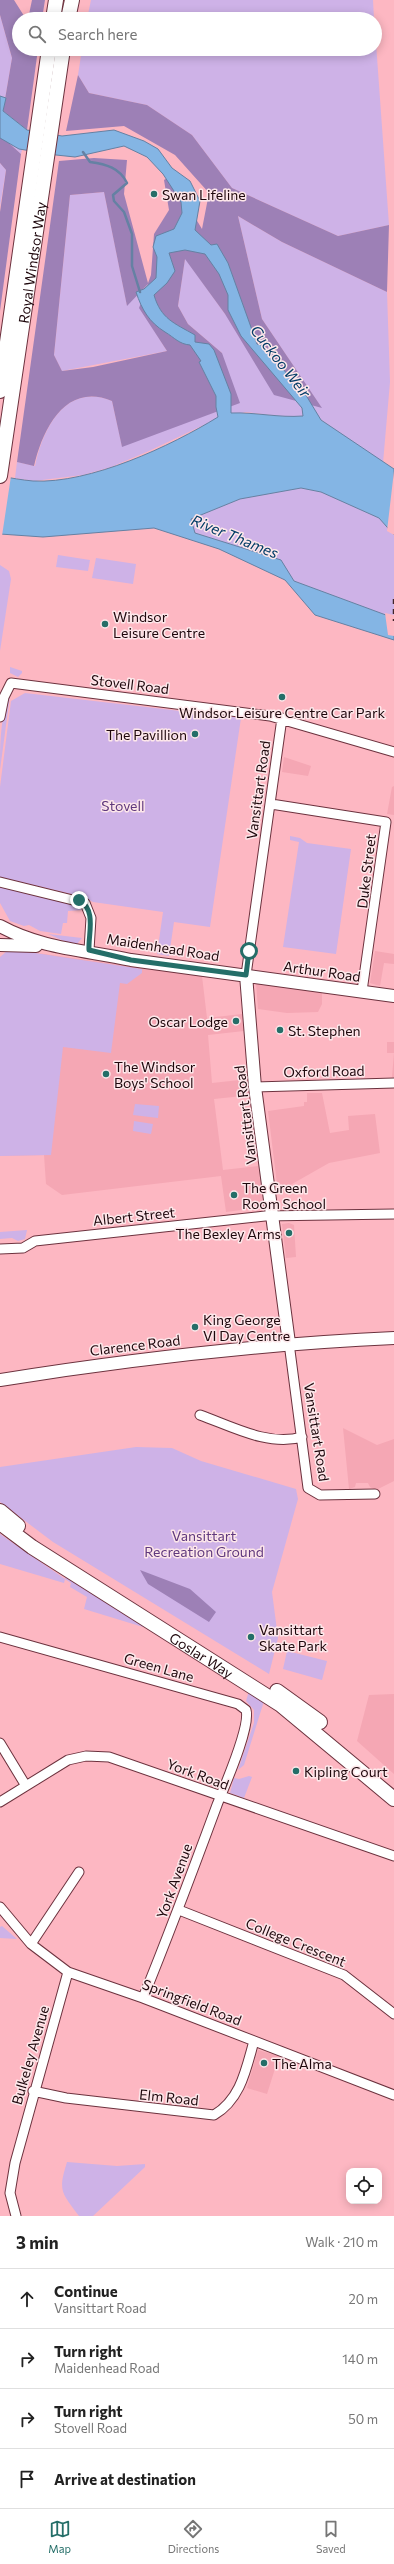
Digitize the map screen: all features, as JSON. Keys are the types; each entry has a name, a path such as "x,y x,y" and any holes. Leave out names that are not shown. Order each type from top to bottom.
{"main road":[{"path":"54,12 56,0"},
{"path":"69,12 72,0"},
{"name":"Royal Windsor Way","path":"0,476 50,90 49,56"},
{"name":"Royal Windsor Way","path":"50,90 61,56"},
{"name":"Royal Windsor Way","path":"0,391 39,169"},
{"name":"Goslar Way","path":"0,1511 69,1562 297,1703 394,1787"},
{"name":"Goslar Way","path":"0,1523 32,1548 282,1705 394,1799"}],"street":[{"name":"Stovell Road","path":"0,717 4,698 11,683 282,718"},
{"path":"282,718 394,752"},
{"name":"Vansittart Road","path":"282,718 246,975 255,1087 308,1488 320,1495 375,1494"},
{"name":"Duke Street","path":"271,804 386,822 362,991"},
{"path":"0,882 84,903 91,918 89,950"},
{"name":"Maidenhead Road","path":"0,926 51,946"},
{"name":"Maidenhead Road","path":"0,945 51,946 89,950 131,960 246,975"},
{"name":"Arthur Road","path":"246,975 394,996"},
{"name":"Oxford Road","path":"255,1087 394,1083"},
{"name":"Albert Street","path":"0,1249 23,1248 35,1241 273,1216 394,1214"},
{"name":"Clarence Road","path":"0,1380 101,1365 289,1343 394,1338"},
{"path":"200,1415 261,1436 285,1441 302,1437"},
{"name":"Green Lane","path":"0,1637 243,1707 246,1710 247,1721 229,1773"},
{"path":"0,1743 26,1786"},
{"name":"York Road","path":"0,1802 68,1760 93,1756 109,1757 220,1797 394,1856"},
{"name":"York Avenue","path":"143,1998 179,1910 229,1773"},
{"path":"31,1944 79,1872"},
{"name":"Springfield Road","path":"0,1907 3,1919 31,1944 68,1972 143,1998 394,2095"},
{"name":"College Crescent","path":"179,1910 344,1975 394,2014"},
{"name":"Bulkeley Avenue","path":"16,2216 11,2184 33,2091 68,1972"},
{"name":"Elm Road","path":"33,2091 66,2098 214,2115 224,2109 241,2085 254,2041"}],"shaded area":[{"path":"0,0 14,0 22,12 12,12 12,56 37,56 27,130 3,111 12,58 0,15"},
{"path":"32,0 45,0 43,12 29,12"},
{"path":"78,75 89,93 147,105 192,135 232,188 338,236 389,225 387,292 282,242 238,216 262,319 322,408 274,395 225,314 185,259 178,306 188,324 222,353 240,403 122,447 112,401 96,397 82,398 69,403 59,412 44,437 34,466 17,462 59,161 94,158 127,160 124,194 148,283 151,275 154,234 169,210 164,180 170,176 202,229 209,193 175,155 124,126 66,131","holes":["104,192 127,306 148,284 139,308 167,351 93,367 62,371 54,355 70,195"]},
{"path":"0,135 21,154 0,311 0,212 6,170 0,163"},
{"path":"284,757 311,766 308,776 282,772"},
{"path":"394,786 394,815 387,814 392,787"},
{"name":"The Windsor Boys' School","path":"15,950 202,976 207,1018 242,1014 244,1031 208,1035 212,1083 249,1079 252,1095 214,1099 223,1170 258,1166 264,1207 226,1212 221,1176 62,1195 46,1184 44,1155 0,1156 0,957"},
{"path":"375,951 394,954 394,964 384,963 380,986 370,983"},
{"path":"256,983 322,993 322,1004 318,1012 287,1013 258,1009"},
{"path":"387,1042 394,1042 394,1053 387,1053"},
{"path":"394,1053 394,1077 392,1077"},
{"path":"307,1093 322,1093 330,1133 349,1130 348,1116 375,1114 380,1153 329,1163 278,1192 268,1111 304,1106 304,1102 307,1102"},
{"path":"289,1223 294,1225 296,1257 286,1258 282,1224"},
{"path":"343,1428 377,1445 394,1439 394,1481 376,1490 370,1487 368,1483 356,1483 355,1487 349,1489"},
{"path":"140,1570 190,1589 216,1612 209,1622 148,1584"},
{"path":"394,1694 394,1774 357,1741 369,1695"},
{"path":"258,2050 279,2056 267,2094 247,2088"}],"green space":[{"path":"91,0 373,0 374,12 88,12"},
{"path":"0,15 12,58 3,111 27,130 21,154 0,135"},
{"path":"81,56 377,56 389,225 338,236 232,188 192,135 147,105 89,93 78,75"},
{"path":"0,163 6,170 0,207"},
{"path":"104,192 127,305 148,284 140,308 167,351 62,371 54,355 70,195"},
{"path":"238,216 282,242 387,292 390,382 383,463 317,417 287,417 246,412 210,422 111,467 83,475 34,481 15,478 17,462 35,466 44,437 51,424 59,412 70,403 82,398 96,397 112,401 122,446 222,353 188,324 178,306 185,258 225,314 321,407 262,319"},
{"path":"301,488 321,492 379,518 394,535 394,618 294,581 280,560 195,533 191,519 240,499"},
{"path":"58,555 90,560 88,571 56,567"},
{"path":"96,558 136,564 133,584 92,578"},
{"path":"0,565 9,571 11,579 0,651"},
{"path":"10,667 22,671 22,673 18,677 10,673"},
{"name":"Stovell","path":"25,693 241,718 210,927 174,922 169,956 157,954 163,912 93,902 84,897 0,877 0,787 11,701"},
{"path":"10,696 0,770 2,722"},
{"path":"290,836 300,838 307,843 351,849 336,954 283,947 299,842 290,840"},
{"path":"0,887 71,904 82,910 68,911 67,923 63,923 61,934 40,931 29,925 24,926 10,921 0,903"},
{"path":"48,934 82,938 77,944 66,942"},
{"path":"15,950 142,969 142,973 127,984 120,983 111,1053 63,1047 51,1155 0,1156 0,957 7,951"},
{"path":"135,1104 159,1106 158,1118 133,1115"},
{"path":"134,1121 153,1124 151,1134 133,1131"},
{"path":"27,1230 25,1239 18,1241 12,1238 0,1239 0,1232"},
{"name":"Vansittart Recreation Ground","path":"136,1447 172,1448 201,1461 296,1489 298,1499 272,1592 278,1638 269,1674 53,1542 0,1502 0,1467"},
{"path":"0,1534 65,1579 64,1583 0,1564"},
{"path":"66,1576 145,1624 143,1627 84,1609 87,1597 70,1587 71,1583 65,1579"},
{"path":"287,1651 327,1661 322,1680 283,1669"},
{"path":"249,1691 264,1701 244,1765 238,1770 254,1723 254,1710 246,1701"},
{"path":"249,1776 252,1777 244,1798 230,1793 234,1778 239,1779"},
{"path":"2,1926 17,1939 0,1938 0,1927"},
{"path":"67,2162 117,2166 145,2164 145,2167 93,2216 79,2216 68,2202 63,2191 62,2186"}],"water":[{"path":"0,96 6,98 3,111 27,130 62,136 114,130 144,141 158,149 172,168 190,181 200,201 195,230 211,245 217,244 228,263 257,344 264,346 297,386 301,387 321,420 394,469 394,535 379,518 321,492 301,488 240,499 191,519 195,533 281,560 294,581 394,618 394,640 315,615 285,580 219,549 154,528 43,537 0,534 0,476 33,481 55,480 104,470 154,451 218,417 216,396 199,362 201,361 190,345 177,340 150,320 136,292 144,289 156,278 157,257 153,247 156,236 174,229 182,213 181,202 163,174 147,157 124,146 75,157 19,149 0,138","holes":["185,250 205,254 219,274 228,295 228,310 241,336 302,408 303,416 231,413 231,394 214,350 209,344 195,342 195,335 169,320 160,310 154,295 167,283 175,271 169,253"]}],"pier":[{"path":"394,471 394,535 387,531"},
{"path":"0,474 11,476 2,536 0,536"},
{"path":"385,613 394,615 394,636 388,635"}],"waterway":[{"path":"83,152 90,162 102,164 116,170 121,174 127,183 113,195 114,201 124,212 132,234 132,266 140,292"}],"railway":[{"path":"394,599 394,621"}],"place":[{"name":"Swan Lifeline","path":"154,194"},
{"name":"Windsor Leisure Centre","path":"105,624"},
{"name":"Windsor Leisure Centre Car Park","path":"282,697"},
{"name":"The Pavillion","path":"195,734"},
{"name":"Oscar Lodge","path":"236,1021"},
{"name":"St. Stephen","path":"280,1030"},
{"name":"The Windsor Boys' School","path":"106,1074"},
{"name":"The Green Room School","path":"234,1195"},
{"name":"The Bexley Arms","path":"289,1233"},
{"name":"King George VI Day Centre","path":"195,1327"},
{"name":"Vansittart Skate Park","path":"251,1637"},
{"name":"Kipling Court","path":"296,1771"},
{"name":"The Alma","path":"264,2063"}],"route":[{"path":"79,900 84,903 90,912 91,918 88,941 89,950 131,960 246,975 249,951"}],"water label":[{"name":"Cuckoo Weir","path":"281,361"},
{"name":"River Thames","path":"235,536"}]}
